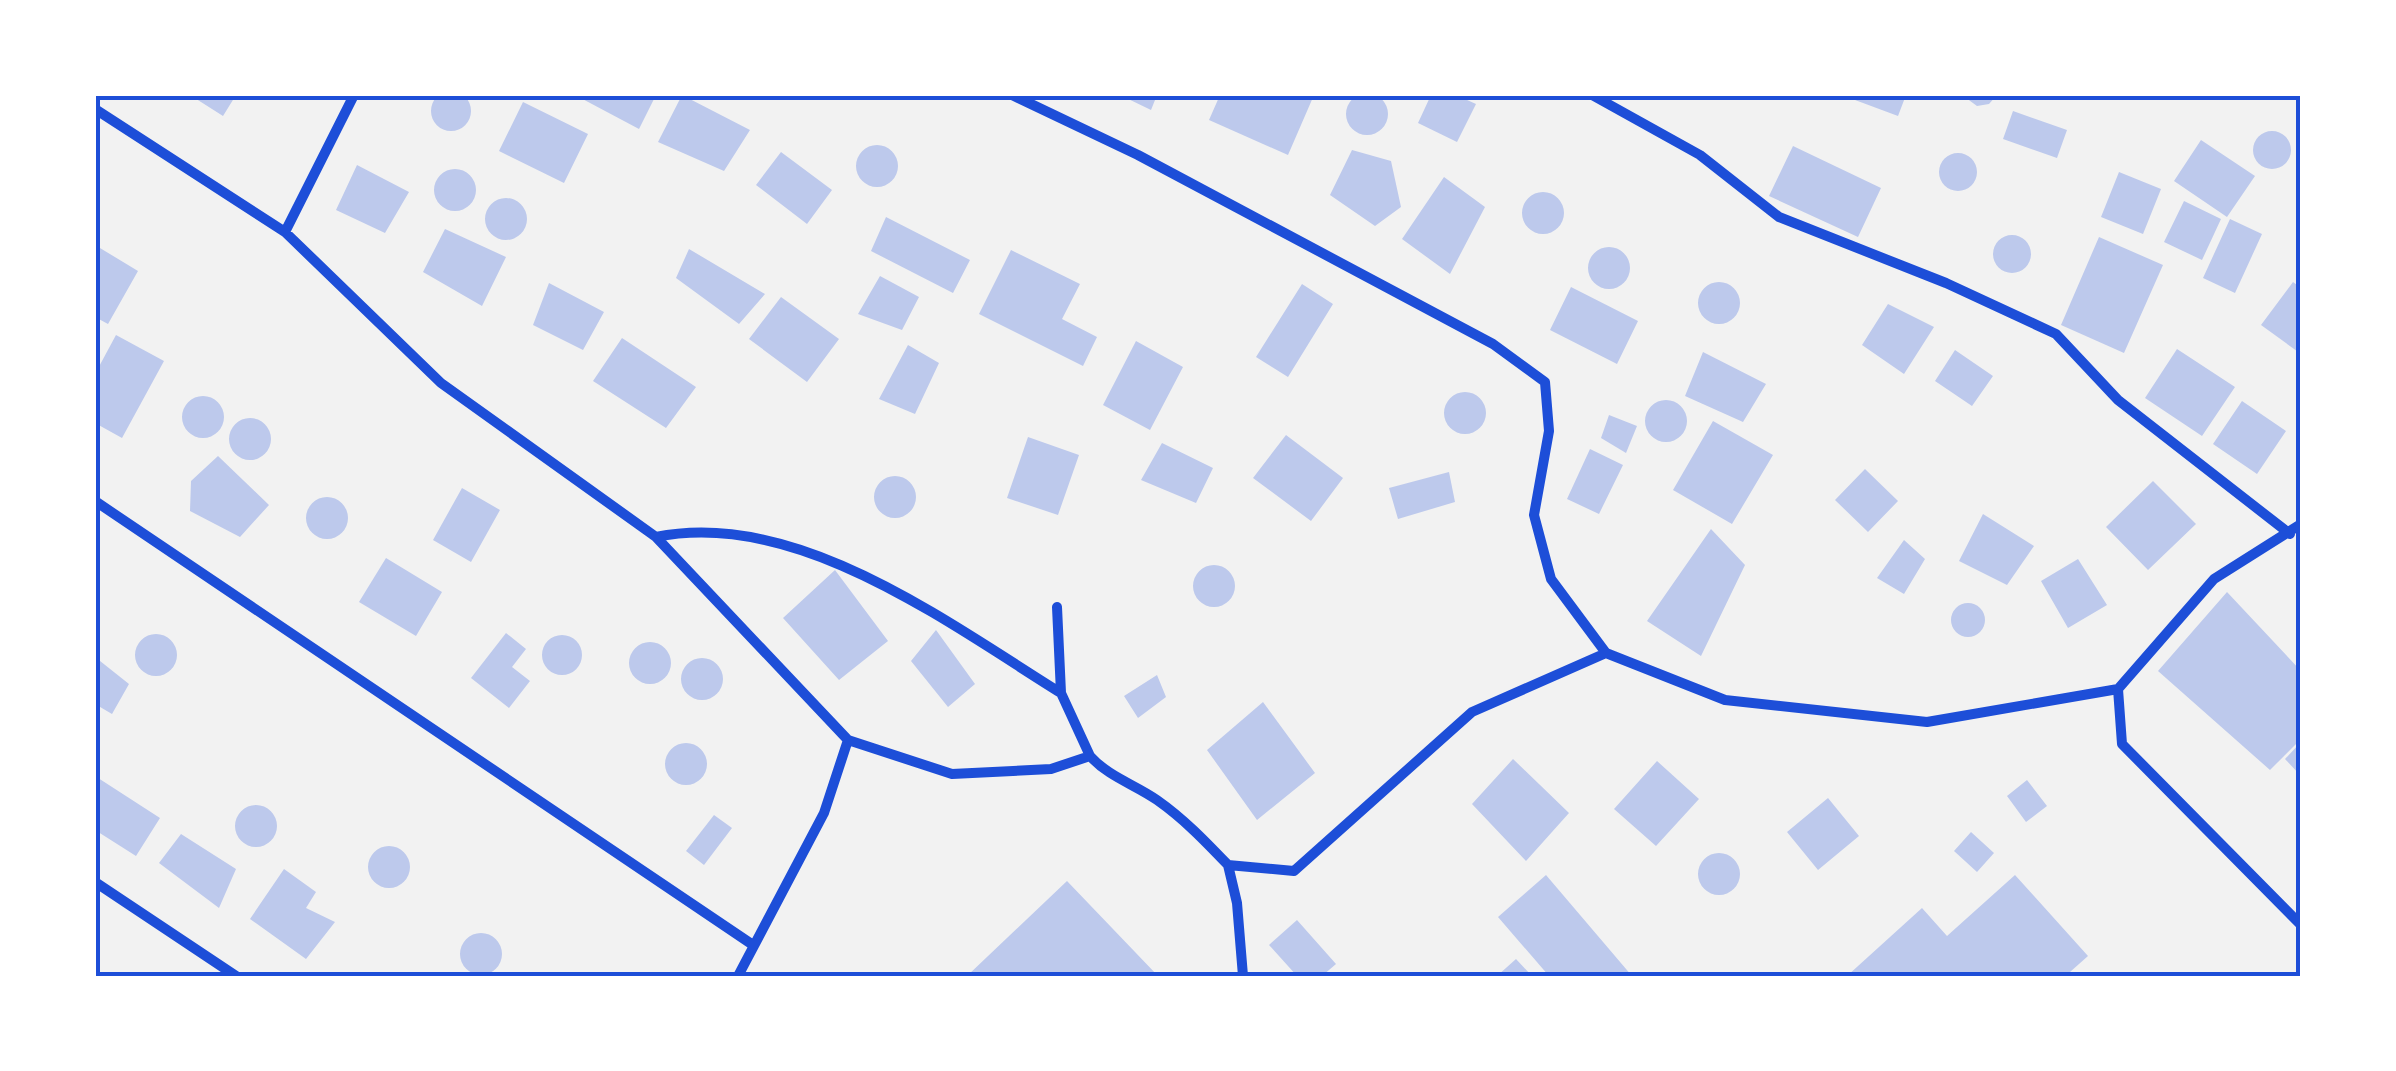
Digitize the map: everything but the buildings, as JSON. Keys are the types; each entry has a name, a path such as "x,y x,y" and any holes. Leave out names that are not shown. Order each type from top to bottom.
{"street":[{"path":"286,232 354,95"},
{"path":"1012,95 1138,155 1493,344 1544,382 1549,430 1534,514 1551,579 1606,653 1725,700 1927,722 2118,689 2214,579 2301,524"},
{"path":"1592,95 1700,155 1778,216 1946,283 2056,334 2118,400 2290,534"},
{"path":"95,109 286,232 442,383 656,536 848,740 952,774 1050,769 1090,756"},
{"path":"95,502 753,945"},
{"path":"656,536 698,528 833,557 1062,694"},
{"path":"1057,607 1062,694 1090,756 1105,772 1152,796 1188,822 1228,865 1238,903 1242,976"},
{"path":"1228,865 1294,871 1472,712 1606,653"},
{"path":"2118,689 2122,744 2301,925"},
{"path":"738,976 824,813 848,740"},
{"path":"95,882 236,976"}]}
